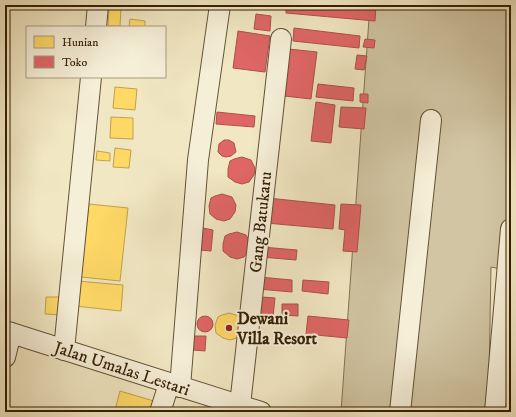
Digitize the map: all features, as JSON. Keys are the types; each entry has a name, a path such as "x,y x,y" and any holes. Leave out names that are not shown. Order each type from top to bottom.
{"street":[{"path":"96,26 98,5"},
{"path":"160,412 175,385 198,160 220,5"},
{"name":"Gang Batukaru","path":"240,404 281,39"},
{"path":"64,350 91,78"},
{"path":"400,412 431,120"},
{"path":"495,412 511,229"},
{"path":"5,357 8,332"},
{"name":"Jalan Umalas Lestari","path":"8,332 240,404 261,412"}],"shaded area":[{"path":"370,5 511,5 511,271 491,267 489,377 511,377 511,412 341,412"}],"building: Hunian":[{"path":"109,8 121,8 120,26 108,26"},
{"path":"130,19 145,21 145,26 129,26"},
{"path":"115,87 137,89 135,110 113,108"},
{"path":"111,117 133,118 133,139 110,138"},
{"path":"115,148 131,150 129,168 113,167"},
{"path":"97,151 110,153 110,161 96,160"},
{"path":"89,204 128,208 120,281 81,277"},
{"path":"77,281 123,285 121,311 75,306"},
{"path":"46,297 63,297 62,315 45,314"},
{"name":"Dewani Villa Resort","path":"229,313 239,316 242,324 242,331 237,338 230,340 223,338 216,333 215,325 218,317"},
{"path":"120,391 157,402 154,412 120,412 115,410"}],"building: Toko":[{"path":"286,5 376,5 375,21 286,13"},
{"path":"256,14 271,16 270,31 254,29"},
{"path":"294,28 360,36 359,48 293,41"},
{"path":"238,31 270,36 265,72 233,68"},
{"path":"365,39 375,40 374,48 363,47"},
{"path":"289,49 317,52 311,99 284,96"},
{"path":"357,55 367,56 364,70 355,69"},
{"path":"318,84 354,88 353,101 316,97"},
{"path":"360,94 368,94 368,103 360,102"},
{"path":"316,102 335,105 331,143 311,141"},
{"path":"341,107 366,108 364,129 339,127"},
{"path":"217,112 255,116 254,127 216,124"},
{"path":"224,140 229,140 234,143 236,152 231,156 222,156 218,152 219,144"},
{"path":"242,157 251,160 255,168 254,175 249,182 242,184 235,182 228,177 228,169 230,161"},
{"path":"222,194 232,197 236,205 235,212 230,219 224,221 216,219 210,214 209,206 211,198"},
{"path":"268,198 335,205 333,229 266,223"},
{"path":"341,204 361,205 357,252 343,251 345,230 339,229"},
{"path":"203,228 213,230 211,251 200,250"},
{"path":"237,232 246,235 250,242 249,250 244,257 237,259 230,257 223,251 223,244 225,236"},
{"path":"262,247 297,250 296,260 261,257"},
{"path":"259,277 292,280 292,292 258,289"},
{"path":"303,280 329,282 328,294 302,291"},
{"path":"262,297 275,298 273,317 261,315"},
{"path":"282,304 298,304 298,316 282,315"},
{"path":"205,316 211,318 213,324 211,330 205,332 199,330 197,324 199,318"},
{"path":"308,316 349,320 347,338 306,334"},
{"path":"194,336 206,336 205,351 193,350"}],"place":[{"name":"Dewani Villa Resort","path":"229,328"}]}
